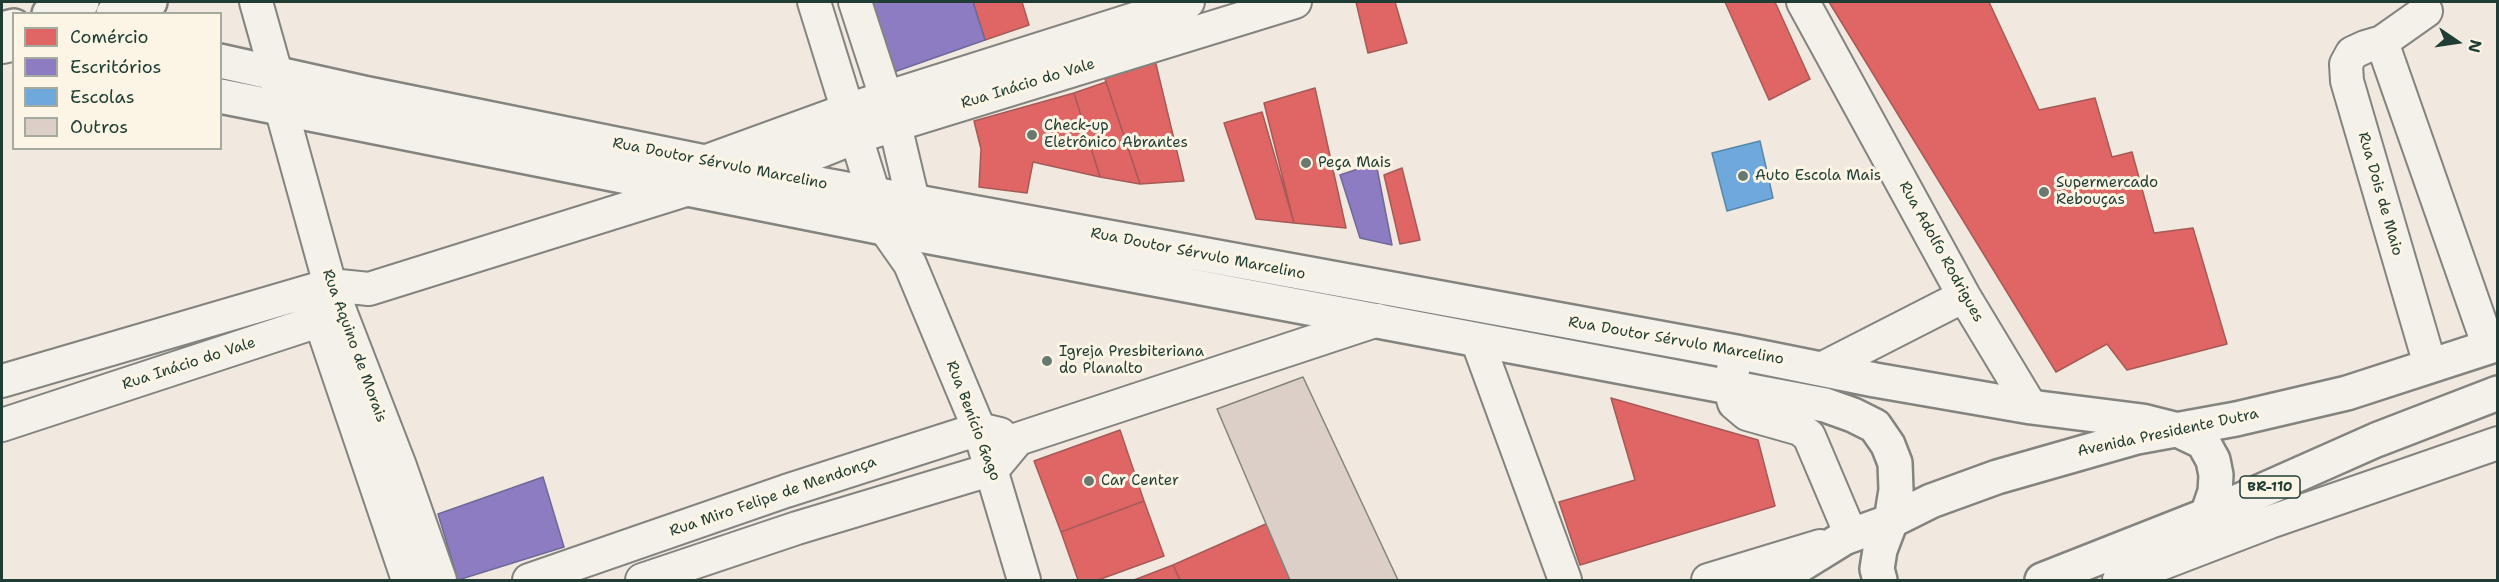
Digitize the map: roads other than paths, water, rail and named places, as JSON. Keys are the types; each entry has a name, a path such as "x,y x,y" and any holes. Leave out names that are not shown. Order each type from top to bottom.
{"main road":[{"path":"54,12 82,2"},
{"path":"119,12 150,2"},
{"name":"Rua Doutor Sérvulo Marcelino","path":"222,61 364,93 698,175 884,227 916,249 1378,320 1825,405 1875,426 1888,445 1895,463 1896,490 1891,521 1880,550 1877,569 1880,580"},
{"name":"Rua Doutor Sérvulo Marcelino","path":"222,96 698,175 764,174 1823,368 1875,380 2031,407 2142,421 2178,430"},
{"name":"Avenida Presidente Dutra","path":"1776,580 1847,537 1891,521 1931,501 1998,477 2137,437 2347,393 2493,346"},
{"name":"BR-110","path":"2042,580 2113,572 2206,515 2376,440 2498,393"},
{"path":"2178,430 2203,442 2213,460 2215,492 2206,515"}],"street":[{"path":"256,2 276,73 270,106"},
{"path":"814,2 884,227"},
{"name":"Rua Benício Gago","path":"855,2 891,111 912,200 916,249 993,469 1024,580"},
{"name":"Rua Inácio do Vale","path":"2,381 325,302 369,289 891,111 1188,2"},
{"name":"Rua Inácio do Vale","path":"891,111 1295,2"},
{"name":"Rua Adolfo Rodrigues","path":"1803,2 1964,296 2031,407"},
{"name":"Rua Dois de Maio","path":"2429,4 2382,42 2352,53 2346,64 2347,81 2430,366"},
{"path":"2382,42 2493,346"},
{"name":"Rua Aquino de Morais","path":"270,106 325,302 387,472 440,580"},
{"name":"Rua Inácio do Vale","path":"764,174 851,124"},
{"path":"1823,368 1964,296"},
{"name":"Rua Inácio do Vale","path":"2,425 325,302"},
{"path":"642,580 796,528 993,469 1018,439 1378,320"},
{"path":"1477,340 1565,580"},
{"path":"1736,352 1730,388 1734,403 1748,414 1800,429 1809,436 1847,537"},
{"path":"979,429 1018,439"},
{"name":"Rua Miro Felipe de Mendonça","path":"529,580 786,491 979,429"},
{"path":"2113,572 2270,522 2498,443"},
{"name":"Rua Aquino de Morais","path":"387,472 408,580"},
{"path":"786,491 796,528"},
{"name":"Avenida Presidente Dutra","path":"1708,580 1847,537"}],"place":[{"name":"Check-up Eletrônico Abrantes","path":"1032,135"},
{"name":"Peça Mais","path":"1306,163"},
{"name":"Auto Escola Mais","path":"1743,176"},
{"name":"Supermercado Rebouças","path":"2044,192"},
{"name":"Igreja Presbiteriana do Planalto","path":"1047,361"},
{"name":"Car Center","path":"1089,481"}]}
